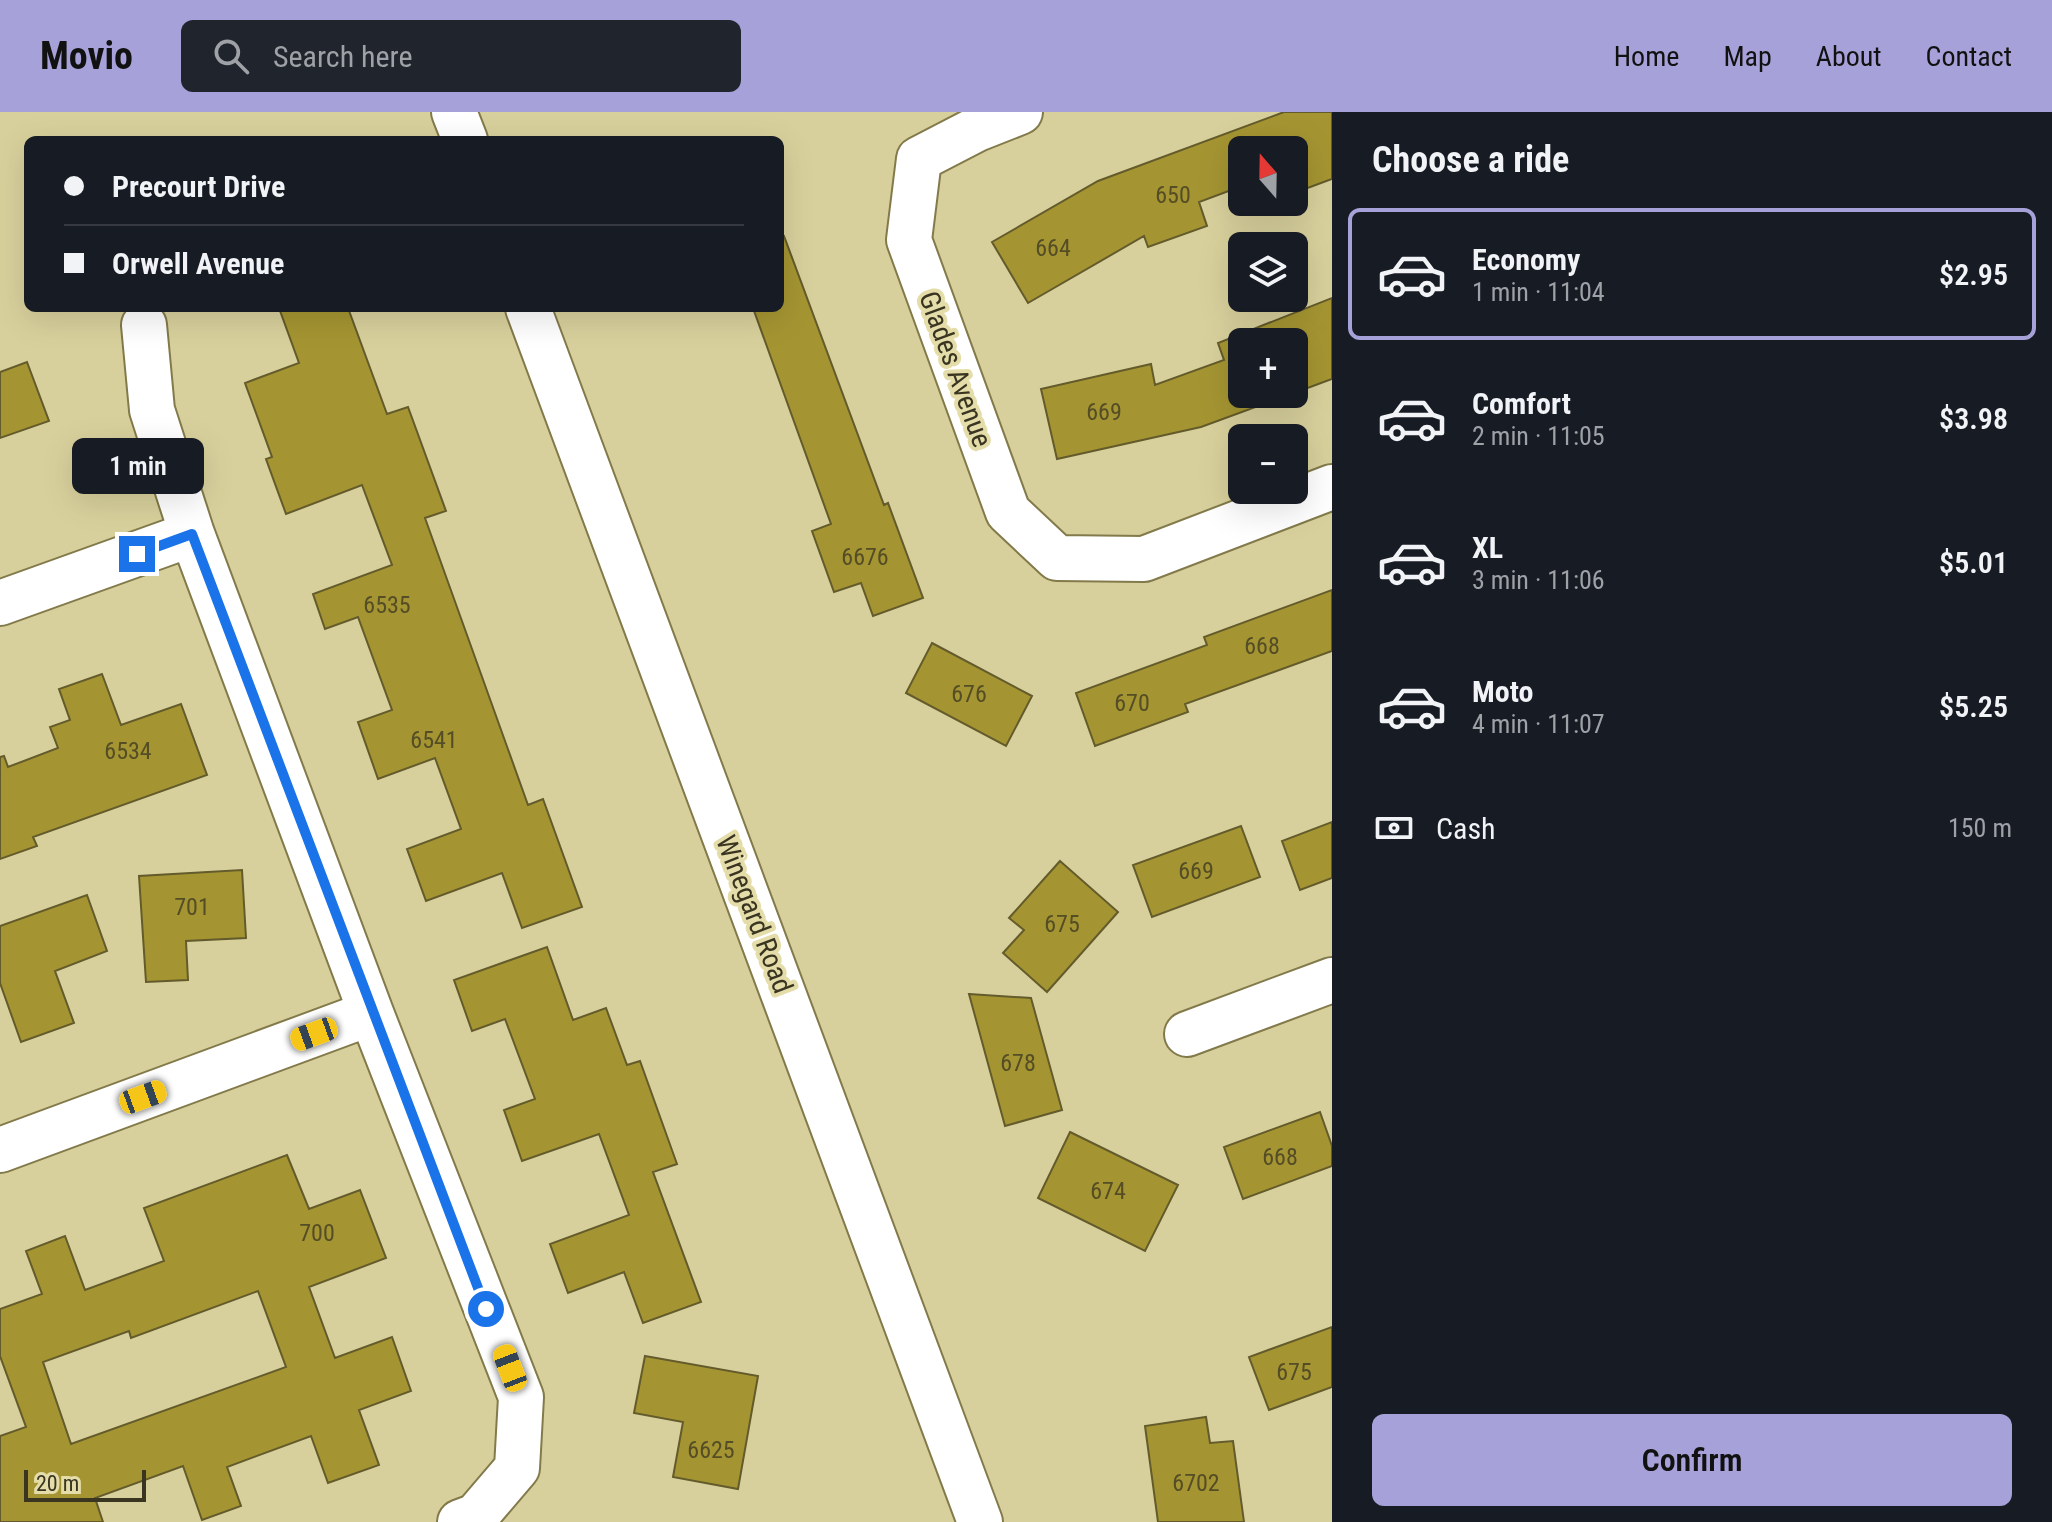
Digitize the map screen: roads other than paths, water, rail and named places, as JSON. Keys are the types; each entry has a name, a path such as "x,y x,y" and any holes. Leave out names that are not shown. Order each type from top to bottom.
{"street":[{"path":"454,112 463,136"},
{"name":"Glades Avenue","path":"1020,112 977,129 919,159 909,240 1008,512 1057,558 1144,559 1332,487"},
{"name":"Winegard Road","path":"529,312 980,1522"},
{"path":"144,325 152,410 192,534 371,1013 521,1397 517,1468 468,1519"},
{"path":"0,603 192,534"},
{"path":"1187,1034 1332,980"},
{"path":"0,1150 371,1013"}]}
